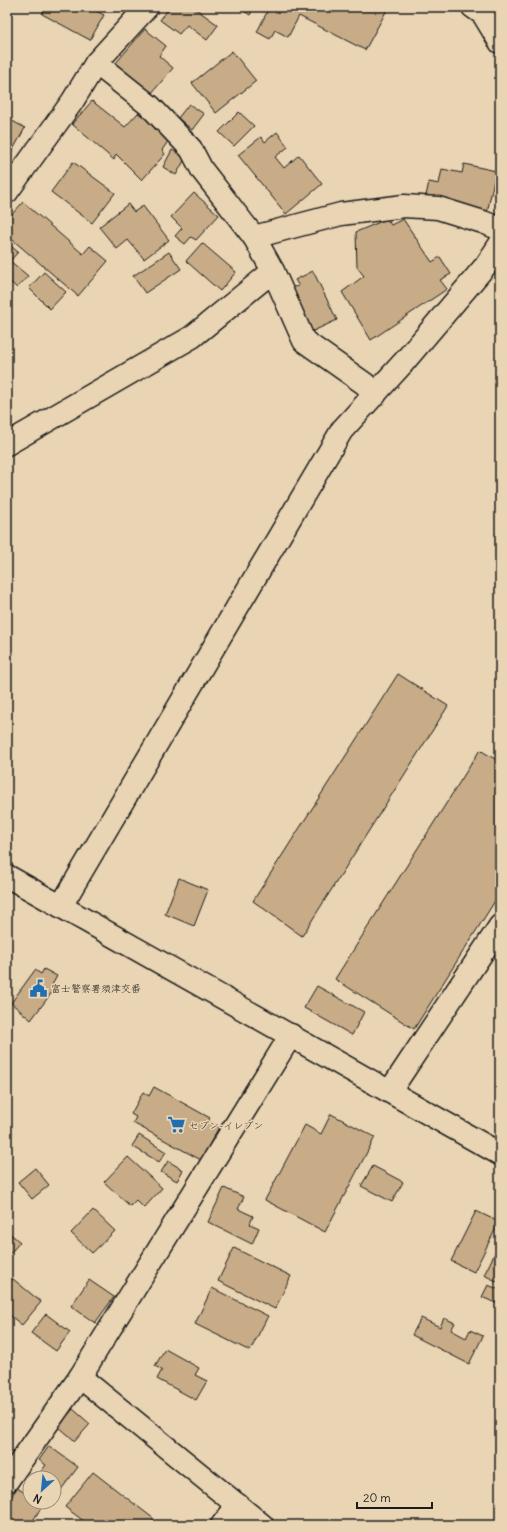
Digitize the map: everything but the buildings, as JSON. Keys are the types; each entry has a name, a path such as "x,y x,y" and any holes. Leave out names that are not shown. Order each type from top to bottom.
{"street":[{"path":"7,192 72,102 96,63 147,7"},
{"path":"473,7 483,14 500,42"},
{"path":"96,63 150,106 191,149 202,170 254,237 273,271 304,341 365,384 375,395"},
{"path":"254,237 341,214 404,206 438,208 500,229"},
{"path":"61,906 342,430 375,395 487,264 500,244"},
{"path":"7,444 192,338 273,271"},
{"path":"7,876 500,1154"},
{"path":"390,1091 500,926"},
{"path":"7,1480 80,1377 291,1035"},
{"path":"80,1377 262,1525"},
{"path":"222,1525 238,1506"}],"place":[{"name":"富士警察署須津交番","path":"38,988"},
{"name":"セブン-イレブン","path":"176,1125"}]}
